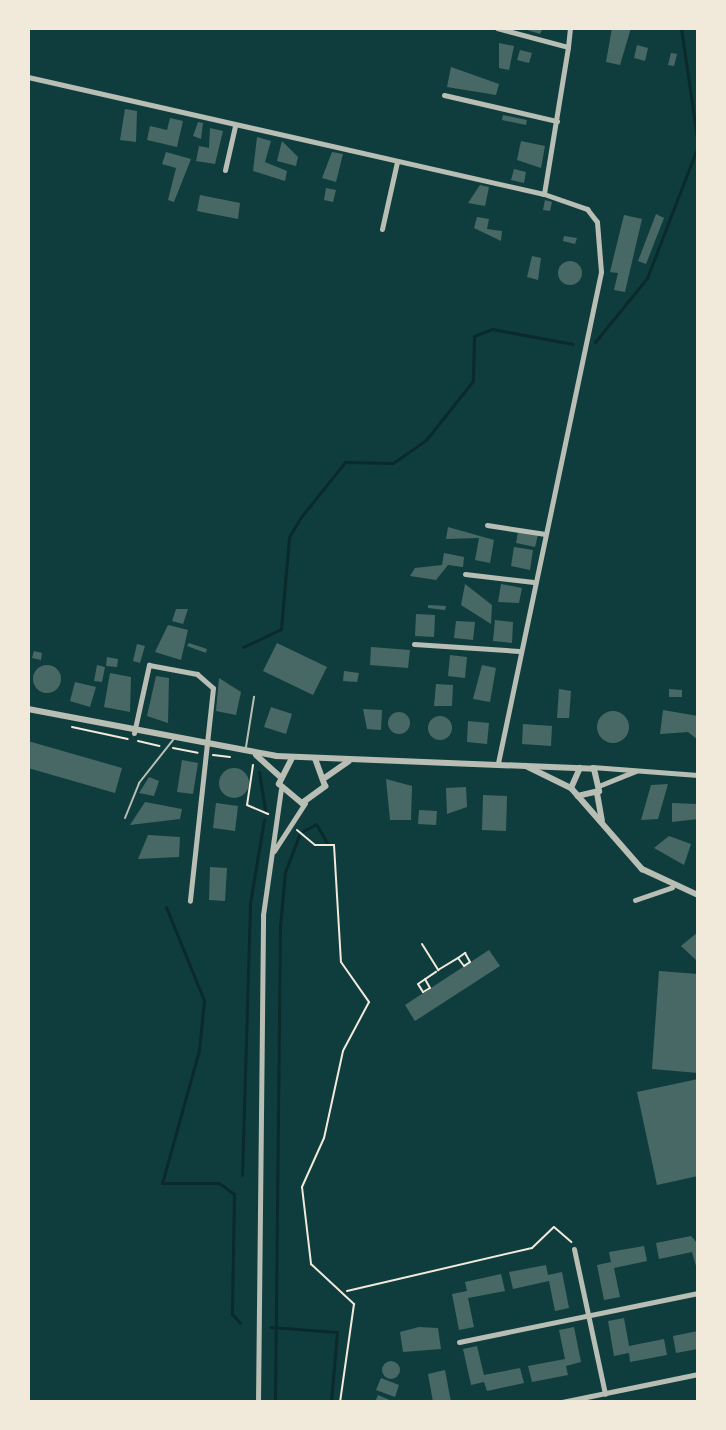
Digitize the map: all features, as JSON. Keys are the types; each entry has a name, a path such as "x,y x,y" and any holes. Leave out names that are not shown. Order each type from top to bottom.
{"street":[{"path":"497,28 568,47"},
{"path":"544,194 570,28"},
{"path":"28,77 544,194 587,209 601,234 601,272 519,651 498,763"},
{"path":"444,95 557,121"},
{"path":"225,170 235,126"},
{"path":"382,229 397,162"},
{"path":"487,525 545,534"},
{"path":"465,574 534,582"},
{"path":"414,644 519,651"},
{"path":"134,733 149,665 197,674 213,688 190,901"},
{"path":"28,709 173,740 205,750 315,759 498,763 698,775"},
{"path":"246,754 279,776 281,789 263,915 258,1402"},
{"path":"279,776 295,757"},
{"path":"271,859 289,822 306,802 321,794 326,777 356,758"},
{"path":"315,759 326,777"},
{"path":"525,766 571,788 642,869 672,887 698,895"},
{"path":"590,767 601,785"},
{"path":"571,788 580,768"},
{"path":"602,825 597,793 601,785 636,770"},
{"path":"281,789 306,802"},
{"path":"578,796 597,793"},
{"path":"635,900 672,887"},
{"path":"574,1249 605,1394"},
{"path":"459,1342 698,1293"},
{"path":"562,1402 698,1374"}],"lane":[{"path":"246,754 254,697"},
{"path":"125,818 139,783 173,740"}],"path":[{"path":"58,724 168,747 205,750 235,757"},
{"path":"246,754 253,766 248,808 278,816"},
{"path":"289,822 315,845 334,845 341,962 369,1002 343,1051 327,1127 302,1187 308,1256 324,1280 346,1291 532,1248 554,1227 574,1249"},
{"path":"422,944 438,970"},
{"path":"425,979 458,958"},
{"path":"340,1402 355,1315 346,1291"}],"building":[{"path":"521,28 543,28 540,34"},
{"path":"612,28 631,28 620,65 606,62"},
{"path":"499,43 514,46 509,70 499,68"},
{"path":"637,45 648,48 645,61 634,58"},
{"path":"520,50 532,53 529,63 517,60"},
{"path":"671,53 677,54 674,66 668,65"},
{"path":"451,67 499,84 496,95 447,87"},
{"path":"125,109 137,111 136,142 120,140"},
{"path":"503,115 527,120 526,125 502,120"},
{"path":"170,118 183,121 177,147 147,140 150,126 167,130"},
{"path":"198,122 203,123 201,139 193,136"},
{"path":"210,128 223,131 215,164 196,161 199,146 209,148"},
{"path":"257,137 271,141 265,162 287,171 285,181 253,171"},
{"path":"282,141 298,157 296,166 277,161"},
{"path":"521,141 545,146 541,168 517,160"},
{"path":"166,152 191,159 174,202 168,200 176,168 162,164"},
{"path":"332,152 343,154 336,182 322,178"},
{"path":"514,169 526,172 524,183 511,180"},
{"path":"480,185 489,187 485,206 468,203"},
{"path":"326,188 336,190 333,202 324,200"},
{"path":"200,195 240,203 238,219 197,211"},
{"path":"545,200 552,202 550,211 543,210"},
{"path":"656,214 664,218 646,264 638,261"},
{"path":"624,215 642,219 625,292 614,290 618,273 610,272"},
{"path":"477,217 489,219 487,229 502,231 501,241 474,228"},
{"path":"564,236 577,238 575,244 563,241"},
{"path":"532,256 541,258 538,280 527,277"},
{"path":"570,261 578,265 582,273 578,281 570,285 562,281 558,273 562,265"},
{"path":"448,527 494,540 490,563 475,560 479,538 446,539"},
{"path":"518,532 538,535 535,547 516,543"},
{"path":"514,547 533,550 530,570 511,566"},
{"path":"444,553 464,557 463,567 448,565 436,580 410,576 415,568 442,565"},
{"path":"465,584 492,605 491,624 461,605"},
{"path":"501,584 522,588 519,603 498,602"},
{"path":"428,605 446,606 445,610 428,608"},
{"path":"176,609 188,609 183,624 172,621"},
{"path":"416,614 435,615 434,637 415,636"},
{"path":"495,620 513,622 512,643 493,641"},
{"path":"456,621 475,622 473,640 454,638"},
{"path":"168,625 188,630 181,660 155,652"},
{"path":"189,643 207,649 206,653 187,646"},
{"path":"277,643 327,667 313,695 263,671"},
{"path":"137,644 145,646 140,663 133,661"},
{"path":"371,647 410,650 408,668 370,665"},
{"path":"34,651 42,653 41,660 32,658"},
{"path":"450,655 467,657 465,678 448,676"},
{"path":"107,657 118,659 117,667 106,666"},
{"path":"47,665 57,669 61,679 57,689 47,693 37,689 33,679 37,669"},
{"path":"97,665 105,667 102,682 94,681"},
{"path":"482,665 496,668 490,702 473,699"},
{"path":"344,671 359,673 357,682 343,681"},
{"path":"110,673 131,677 130,712 104,707"},
{"path":"156,676 169,678 168,723 147,716"},
{"path":"219,678 241,692 236,715 216,711"},
{"path":"75,682 96,687 90,707 70,701"},
{"path":"436,684 453,685 452,706 434,706"},
{"path":"559,689 571,691 569,718 557,718"},
{"path":"669,689 682,690 682,697 669,697"},
{"path":"271,707 292,714 286,734 264,727"},
{"path":"363,709 382,710 381,730 367,729"},
{"path":"663,710 698,716 698,740 688,732 660,734"},
{"path":"613,711 625,715 629,727 625,739 613,743 601,739 597,727 601,715"},
{"path":"399,712 407,715 410,723 407,731 399,734 391,731 388,723 391,715"},
{"path":"440,716 449,719 452,728 449,737 440,740 431,737 428,728 431,719"},
{"path":"468,721 489,723 487,744 467,742"},
{"path":"523,724 552,726 551,746 522,744"},
{"path":"28,741 122,768 115,793 28,768"},
{"path":"182,760 198,763 193,794 177,792"},
{"path":"234,768 245,772 249,783 245,794 234,798 223,794 219,783 223,772"},
{"path":"149,777 159,781 154,796 139,793"},
{"path":"386,779 412,786 411,820 390,820"},
{"path":"668,784 658,819 641,820 651,785"},
{"path":"466,787 467,807 447,814 446,788"},
{"path":"483,795 507,796 506,831 482,830"},
{"path":"145,802 182,809 180,819 130,825"},
{"path":"216,803 238,806 235,831 213,828"},
{"path":"672,803 698,804 698,819 672,822"},
{"path":"419,810 437,811 436,825 418,824"},
{"path":"148,835 180,837 179,857 138,859"},
{"path":"669,836 691,844 684,865 654,848"},
{"path":"210,867 227,868 225,901 209,900"},
{"path":"698,932 698,958 696,960 681,946"},
{"path":"489,950 500,966 415,1021 405,1005"},
{"path":"659,971 698,974 698,1073 652,1069"},
{"path":"698,1079 698,1176 657,1185 637,1092"},
{"path":"691,1236 698,1244 698,1273 692,1252 659,1259 656,1243"},
{"path":"644,1246 647,1261 614,1268 620,1297 604,1300 597,1265 611,1262 609,1252"},
{"path":"546,1265 548,1275 562,1272 569,1308 555,1311 549,1281 513,1289 509,1272"},
{"path":"501,1274 505,1291 468,1298 474,1327 459,1330 452,1294 467,1291 465,1282"},
{"path":"624,1318 629,1346 664,1339 667,1355 630,1362 629,1353 614,1356 608,1321"},
{"path":"419,1327 438,1328 441,1349 403,1352 400,1332"},
{"path":"574,1327 581,1362 566,1366 568,1375 532,1382 528,1366 565,1359 559,1330"},
{"path":"698,1331 698,1349 676,1353 673,1336"},
{"path":"477,1346 484,1375 520,1368 524,1383 487,1391 484,1382 471,1385 463,1349"},
{"path":"391,1361 400,1370 391,1379 382,1370"},
{"path":"445,1370 451,1402 433,1402 428,1374"},
{"path":"381,1378 399,1385 395,1397 376,1390"},
{"path":"378,1395 394,1402 375,1402"}],"waterway":[{"path":"681,28 698,145"},
{"path":"595,342 647,278 698,146"},
{"path":"243,647 281,629 289,537 301,517 345,462 393,463 426,440 473,381 474,336 492,329 573,344"},
{"path":"259,772 265,811"},
{"path":"242,1175 250,903 264,819"},
{"path":"303,831 316,824 327,843"},
{"path":"275,1402 280,926 285,872 299,836"},
{"path":"166,907 204,1000 199,1050 162,1183 219,1183 234,1194 232,1314 240,1323"},
{"path":"271,1327 337,1332 331,1402"}]}
